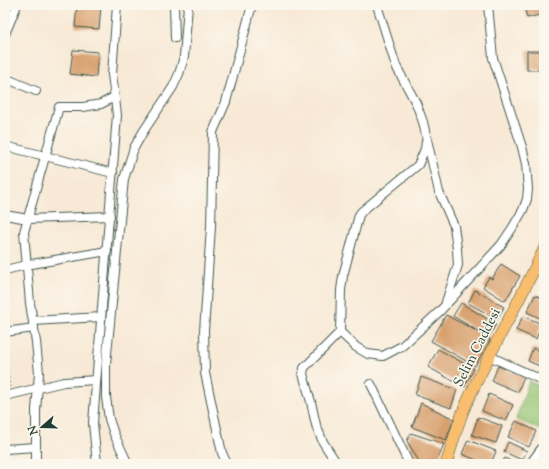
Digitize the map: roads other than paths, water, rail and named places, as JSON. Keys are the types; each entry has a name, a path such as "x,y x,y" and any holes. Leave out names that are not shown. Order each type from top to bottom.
{"main road":[{"name":"Selim Caddesi","path":"446,464 464,410 489,356 540,270 544,249"}],"street":[{"path":"5,34 17,5"},
{"path":"97,464 93,423 117,115 112,74 117,5"},
{"path":"174,5 175,38"},
{"path":"128,464 114,434 109,419 106,397 106,364 124,179 134,148 180,74 184,57 188,5"},
{"path":"226,464 222,453 205,373 204,332 211,227 212,158 214,132 226,102 252,5"},
{"path":"377,5 396,66 416,103 427,134 431,160 439,192 454,226 458,265 445,306"},
{"path":"340,332 356,347 368,354 383,356 402,346 445,306 501,245 513,227 527,199 528,188 526,164 522,147 493,58 488,5"},
{"path":"5,78 36,91"},
{"path":"36,464 39,373 26,265 24,232 59,107 83,107 101,104 114,97"},
{"path":"337,464 323,442 316,425 311,402 302,374 304,368 340,332 341,290 343,276 359,215 418,165 425,149 427,134"},
{"path":"5,146 113,173"},
{"path":"5,215 28,219 110,216"},
{"path":"5,270 107,251"},
{"path":"5,332 33,325 101,317"},
{"path":"489,356 544,382"},
{"path":"8,395 64,382 96,380"},
{"path":"371,384 409,464"},
{"path":"530,464 544,445"},
{"path":"5,449 36,447"}]}
